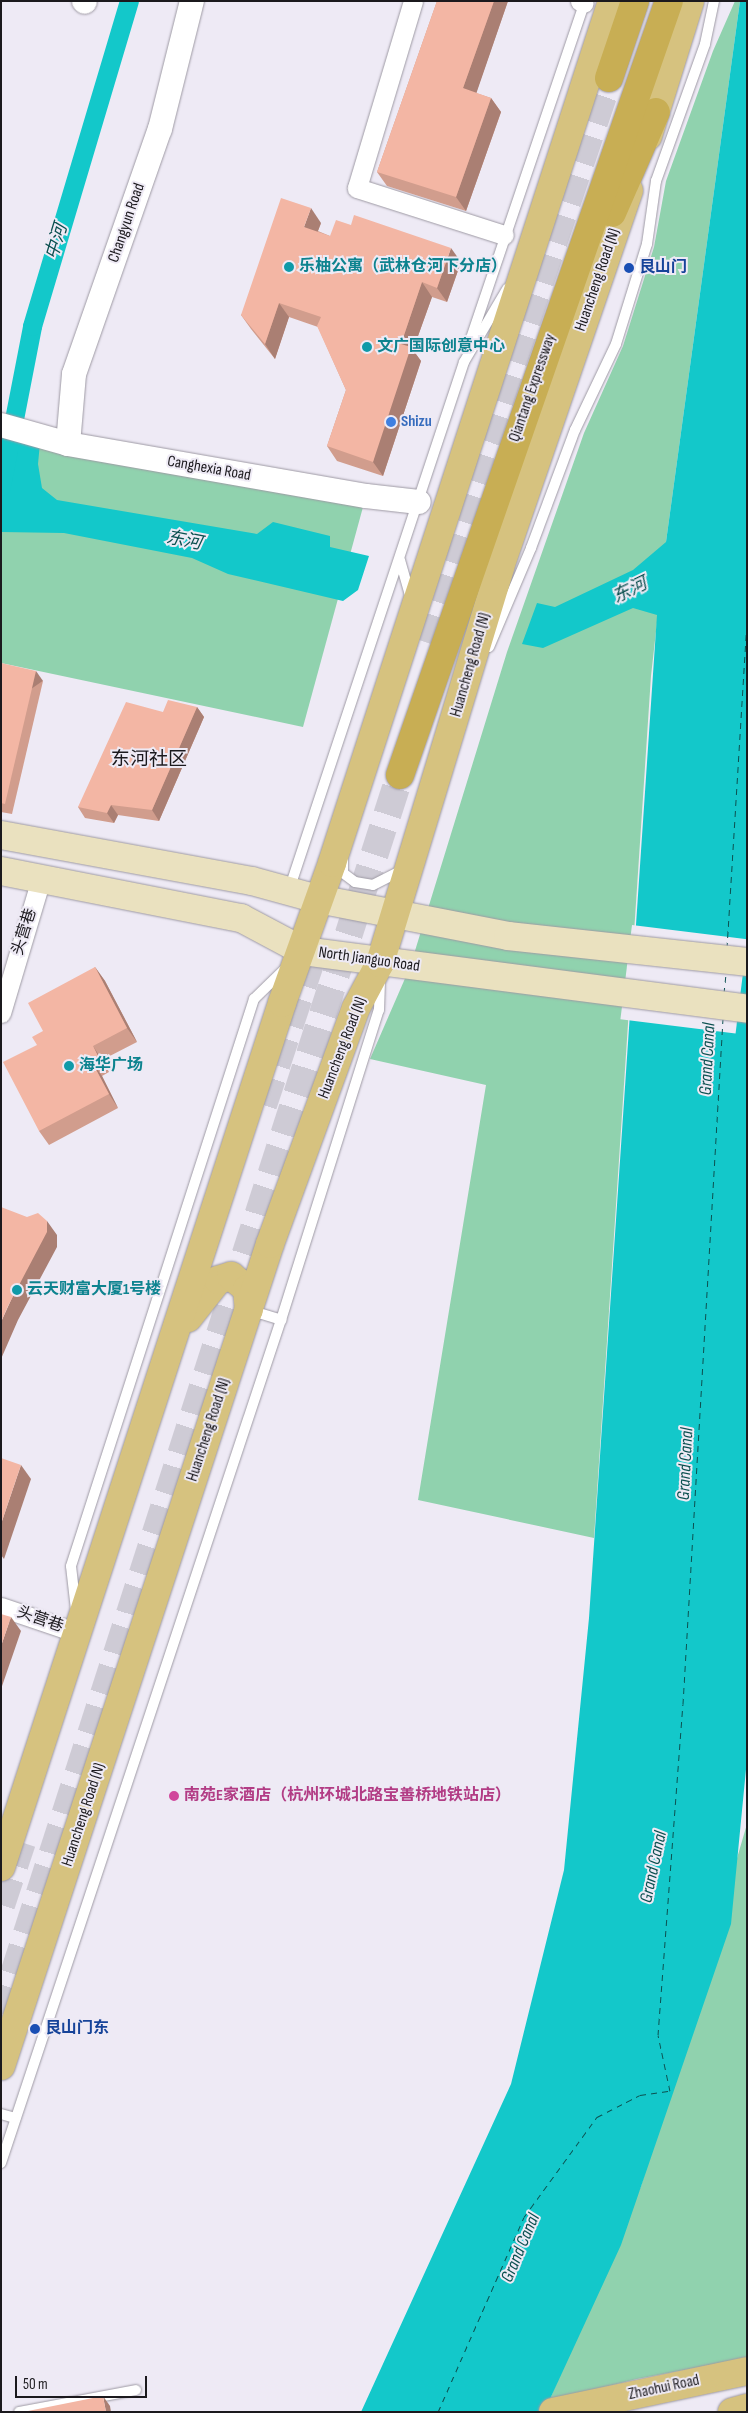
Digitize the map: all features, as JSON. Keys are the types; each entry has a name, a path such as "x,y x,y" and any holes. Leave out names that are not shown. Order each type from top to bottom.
{"highway":[{"path":"609,78 635,1"},
{"name":"Qiantang Expressway","path":"400,775 511,448 669,1"},
{"path":"511,448 656,112"}],"main road":[{"path":"1,1867 6,1833 78,1633 282,1003 303,951 318,899 612,1"},
{"name":"Huancheng Road (N)","path":"1,2066 248,1310 356,1008 380,963 451,735 500,567 656,112 690,1"},
{"path":"1,835 252,881 318,899 396,912 508,936 747,962"},
{"name":"North Jianguo Road","path":"1,871 241,918 303,951 380,963 747,1009"},
{"path":"175,1336 218,1280 231,1276 247,1289 248,1310"},
{"name":"Zhaohui Road","path":"553,2412 747,2371"},
{"path":"732,2412 747,2408"}],"street":[{"name":"Changyun Road","path":"57,441 74,374 160,129 192,1"},
{"path":"413,1 358,188 504,236"},
{"name":"Canghexia Road","path":"1,425 57,441 366,496 419,502"},
{"name":"头营巷","path":"1,1013 41,879"},
{"name":"头营巷","path":"1,1607 78,1633"}],"lane":[{"path":"451,735 531,548 575,430 616,344 647,244 656,181 705,44 714,1"},
{"path":"288,892 419,502 504,236 583,2"},
{"path":"464,362 533,246"},
{"path":"400,559 413,608"},
{"path":"347,814 344,873 355,882 373,884 398,872 419,840"},
{"path":"78,1633 71,1566 254,999 303,951"},
{"path":"1,2163 281,1320 379,1010 380,963"},
{"path":"248,1310 281,1320"},
{"path":"1,2114 15,2118"},
{"path":"19,2412 136,2390"}],"green space":[{"path":"735,1 740,1 666,542 651,676 594,1538 418,1500 486,1085 370,1059 410,967 507,652 584,433 623,346 654,247 666,181 713,51"},
{"path":"1,425 366,496 303,727 1,663"},
{"path":"747,1824 747,2358 637,2379 549,2401 641,2186"}],"water":[{"path":"740,1 747,1 747,1759 731,1924 621,2245 544,2412 361,2412 511,2084 564,1870 589,1618 657,615 633,608 543,648 522,644 537,603 555,607 633,570 666,542"},
{"name":"东河","path":"5,434 40,443 38,464 42,488 57,500 257,534 273,522 330,536 330,547 369,556 358,590 343,601 228,574 192,558 64,533 1,532 1,449"}],"pier":[{"path":"632,925 747,939 736,1033 620,1019"}],"building":[{"path":"437,1 494,1 463,88 491,98 456,197 377,172"},
{"name":"文广国际创意中心","path":"281,198 311,208 304,227 330,236 336,220 351,225 354,215 451,248 437,288 422,282 401,344 411,347 373,462 327,446 346,390 317,326 321,317 279,303 265,344 241,315"},
{"path":"1,663 36,671 5,804 1,803"},
{"path":"168,700 197,707 152,810 111,805 107,813 78,807 126,702 163,712"},
{"name":"海华广场","path":"95,967 127,1028 93,1046 99,1058 92,1062 109,1094 39,1131 3,1062 37,1045 32,1037 43,1031 28,1003"},
{"path":"1,1207 27,1217 38,1213 47,1221 47,1232 1,1322"},
{"path":"1,1458 21,1465 1,1524"},
{"path":"1,1614 11,1617 1,1646"},
{"path":"103,2396 106,2412 23,2412"}],"waterway":[{"name":"中河","path":"1,486 32,326 129,1"}],"ferry route":[{"path":"727,948 747,619"},
{"path":"724,993 726,974"},
{"path":"438,2412 524,2217 597,2117 640,2095 670,2091 658,2035 683,1704 723,1019"}],"tunnel":[{"path":"419,640 609,78"},
{"path":"1,2014 400,775"},
{"path":"263,1105 316,946"},
{"path":"1,1905 22,1842"}],"place":[{"name":"乐柚公寓（武林仓河下分店）","path":"289,267"},
{"name":"艮山门","path":"629,268"},
{"name":"文广国际创意中心","path":"367,347"},
{"name":"Shizu","path":"391,422"},
{"name":"海华广场","path":"69,1066"},
{"name":"云天财富大厦1号楼","path":"17,1290"},
{"name":"南苑E家酒店（杭州环城北路宝善桥地铁站店）","path":"174,1796"},
{"name":"艮山门东","path":"35,2029"}],"district":[{"name":"东河社区","path":"149,760"}],"water label":[{"name":"Grand Canal","path":"708,1059"},
{"name":"Grand Canal","path":"686,1464"},
{"name":"Grand Canal","path":"654,1867"},
{"name":"Grand Canal","path":"521,2248"}]}
